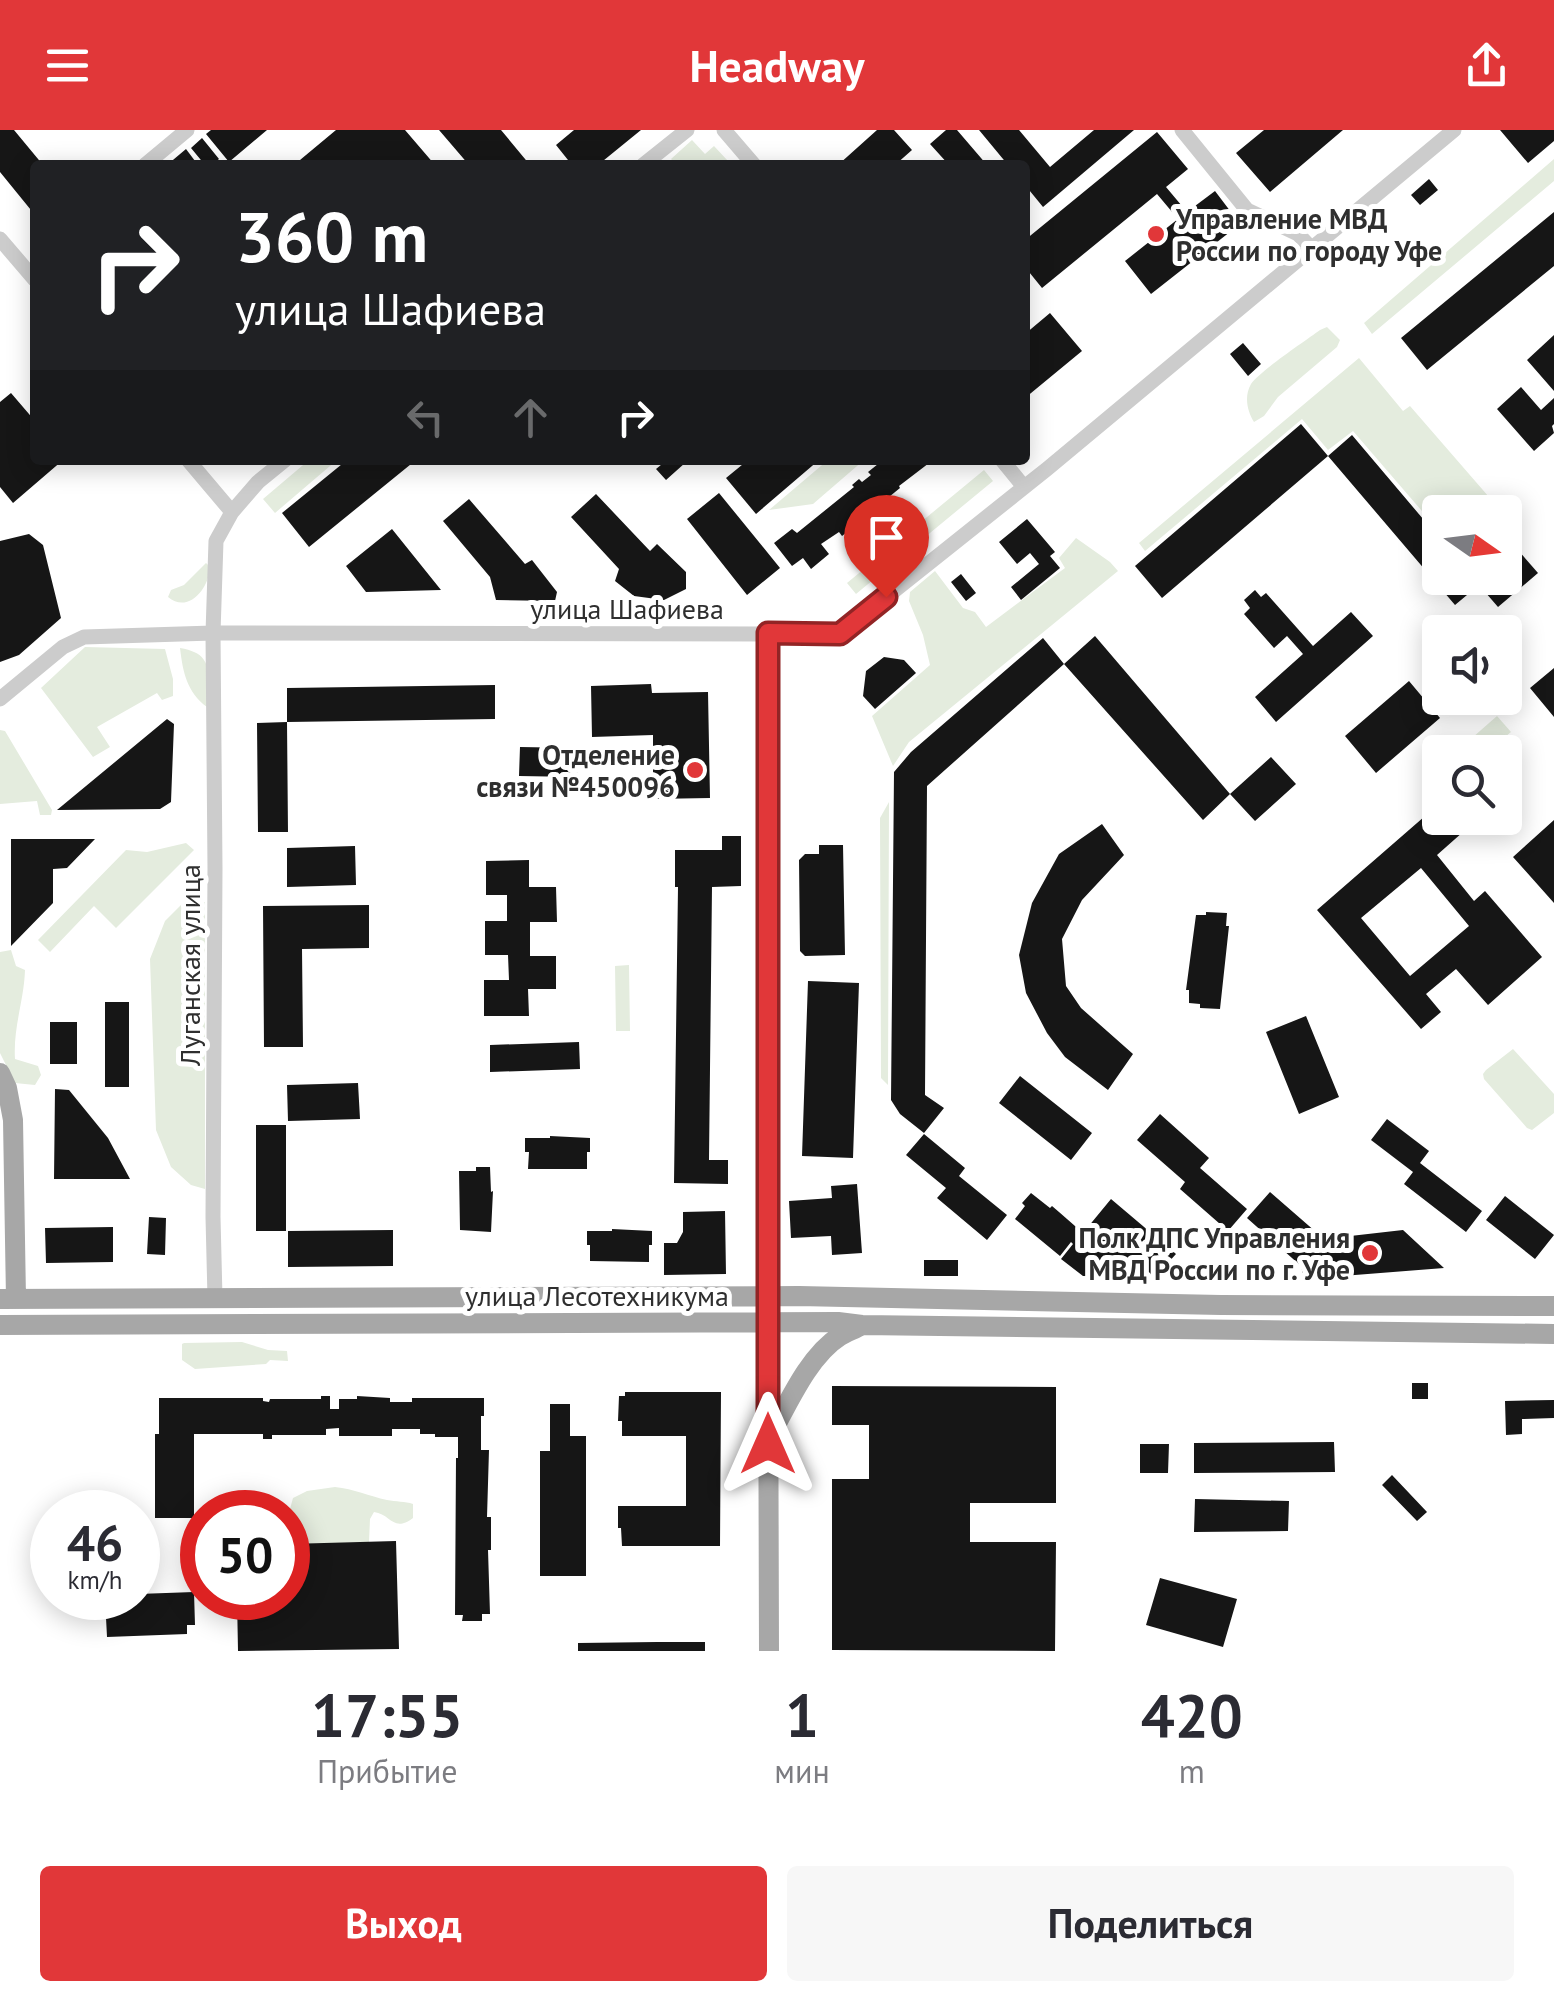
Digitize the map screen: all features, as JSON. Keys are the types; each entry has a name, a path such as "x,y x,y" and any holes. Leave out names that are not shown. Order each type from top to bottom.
{"main road":[{"path":"2,1081 12,1120 8,1299"},
{"name":"улица Лесотехникума","path":"8,1299 768,1296 1221,1305 1554,1306"},
{"path":"768,1296 768,1651"},
{"name":"улица Лесотехникума","path":"0,1325 838,1322 1554,1334"},
{"path":"768,1440 820,1354 838,1336 862,1325"}],"street":[{"path":"151,160 187,130"},
{"path":"649,160 686,130"},
{"path":"724,130 750,160"},
{"path":"1182,130 1248,210 1298,234 1312,248"},
{"name":"улица Шафиева","path":"0,699 63,647 84,638 213,633 840,634 1024,487 1454,130"},
{"path":"0,239 29,262"},
{"path":"192,465 232,512 279,465"},
{"path":"1006,465 1024,487"},
{"name":"Луганская улица","path":"215,1298 213,633 216,542 232,512"},
{"path":"768,633 768,1296"}],"shaded area":[{"path":"692,140 705,154 714,146 727,160 672,160"},
{"path":"1554,159 1554,181 1372,334 1364,323"},
{"path":"1327,327 1340,340 1337,347 1254,422 1247,403 1251,384 1283,356"},
{"path":"1359,358 1403,411 1410,406 1487,495 1422,495 1422,511 1353,431 1328,450 1302,419 1145,551 1139,543"},
{"path":"303,465 331,465 275,513 263,499"},
{"path":"822,465 858,465 813,504 769,510"},
{"path":"984,470 993,481 856,594 847,583"},
{"path":"1076,538 1118,571 909,742 893,766 872,716 930,665 909,601 910,592 935,571 963,608 975,612 986,627 1065,568 1059,558"},
{"path":"206,563 209,575 196,597 183,603 168,597 171,590 184,585"},
{"path":"85,647 165,649 173,679 173,696 162,700 157,693 97,727 110,747 93,757 41,688"},
{"path":"180,648 200,655 205,661 207,707 187,681"},
{"path":"1497,716 1511,732 1507,735 1475,735"},
{"path":"0,730 5,731 52,810 51,815 40,815 37,801 0,804"},
{"path":"889,802 888,1085 881,1078 880,818"},
{"path":"186,843 194,850 116,928 94,906 50,952 38,940 126,850 147,852"},
{"path":"205,902 205,1189 191,1185 171,1167 156,1130 150,959 165,921 181,905"},
{"path":"11,950 16,966 25,970 15,1059 38,1066 41,1075 35,1085 15,1083 0,1053 0,952"},
{"path":"629,965 630,1031 616,1031 615,966"},
{"path":"1513,1049 1554,1094 1554,1113 1532,1130 1484,1079 1486,1070"},
{"path":"242,1342 287,1351 288,1361 195,1369 182,1360 184,1343"},
{"path":"335,1487 413,1504 413,1518 401,1524 374,1512 369,1542 310,1544 310,1491"}],"building":[{"path":"0,130 14,130 39,160 30,160 30,209 0,172"},
{"path":"211,130 267,130 231,160 206,134"},
{"path":"336,130 405,130 431,160 300,160"},
{"path":"439,130 501,130 526,160 465,160"},
{"path":"574,130 641,130 604,160 568,160 556,145"},
{"path":"877,130 894,130 912,150 901,160 844,160"},
{"path":"946,130 957,130 983,160 944,160 930,144"},
{"path":"979,130 1019,130 1050,167 1094,130 1134,130 1043,207 1030,191 1030,160 1004,160"},
{"path":"1264,130 1343,130 1270,192 1236,153"},
{"path":"1500,130 1554,130 1554,141 1528,163"},
{"path":"1157,132 1188,169 1166,187 1187,212 1215,191 1240,224 1151,294 1125,261 1178,219 1157,194 1042,288 1030,273 1030,236"},
{"path":"202,138 219,159 201,160 191,148"},
{"path":"186,149 194,160 173,160"},
{"path":"1429,179 1438,190 1420,205 1411,195"},
{"path":"1554,212 1554,266 1427,370 1401,338"},
{"path":"1050,313 1082,351 1030,394 1030,330"},
{"path":"1554,335 1554,391 1527,360"},
{"path":"1243,343 1261,364 1248,376 1230,354"},
{"path":"1521,387 1541,410 1554,398 1554,433 1534,451 1497,409"},
{"path":"11,393 30,415 30,465 57,465 13,503 0,487 0,402"},
{"path":"1301,424 1328,456 1162,598 1135,566"},
{"path":"1352,435 1422,518 1422,566 1328,456"},
{"path":"341,465 410,465 309,547 282,513"},
{"path":"661,465 683,465 666,480 656,469"},
{"path":"742,465 813,465 756,514 726,478"},
{"path":"877,465 926,465 842,536 839,532 821,544 829,554 811,569 803,558 792,566 774,543 792,529 797,533 859,479 862,482 871,475 868,472"},
{"path":"719,493 780,568 747,595 687,519"},
{"path":"596,494 650,551 657,544 686,572 686,589 664,600 634,596 615,581 619,569 571,517"},
{"path":"469,499 525,564 532,560 557,592 555,601 496,600 490,577 443,521"},
{"path":"1027,519 1055,552 1050,556 1060,568 1021,600 1011,587 1039,564 1030,553 1017,564 999,542"},
{"path":"392,529 441,590 366,592 346,566"},
{"path":"29,534 43,545 61,618 19,655 0,662 0,541"},
{"path":"1522,555 1538,573 1522,587"},
{"path":"961,574 976,593 966,601 951,582"},
{"path":"1255,590 1261,597 1266,593 1313,646 1351,612 1373,636 1276,722 1255,697 1303,654 1287,636 1274,648 1244,614 1250,608 1244,600"},
{"path":"1446,595 1467,595 1455,605"},
{"path":"1488,595 1512,595 1498,607"},
{"path":"1095,636 1230,794 1203,820 1064,664"},
{"path":"1043,638 1064,664 927,786 925,1095 944,1108 924,1133 900,1114 891,1100 894,772 911,752"},
{"path":"884,657 904,660 916,673 875,709 863,696 866,671"},
{"path":"1554,668 1554,717 1530,688"},
{"path":"1409,681 1422,697 1422,715 1440,718 1376,773 1345,736"},
{"path":"651,684 652,693 708,692 710,798 653,799 653,735 592,737 591,686"},
{"path":"495,685 495,719 287,722 287,688"},
{"path":"167,719 174,724 171,802 160,809 57,810"},
{"path":"287,722 288,832 258,832 257,723"},
{"path":"520,747 578,748 577,777 519,776"},
{"path":"1271,757 1296,784 1255,821 1230,794"},
{"path":"1422,819 1422,835 1460,835 1437,855 1474,901 1485,891 1542,957 1488,1005 1456,969 1426,994 1441,1012 1421,1029 1317,910","holes":["1421,868 1469,926 1410,976 1361,918"]},
{"path":"1554,820 1554,903 1513,857"},
{"path":"1102,824 1124,855 1082,900 1062,939 1066,986 1081,1008 1133,1054 1108,1090 1065,1057 1047,1033 1026,993 1019,955 1032,903 1059,854"},
{"path":"722,836 741,836 741,886 712,887 709,1160 728,1160 728,1184 674,1183 678,887 675,850 722,850"},
{"path":"11,839 95,839 67,868 53,869 53,903 11,946"},
{"path":"819,845 843,845 845,955 805,956 800,951 799,860 805,854 819,854"},
{"path":"355,846 356,885 287,887 287,848"},
{"path":"529,860 529,887 556,887 557,922 530,922 530,956 556,956 556,989 528,989 529,1016 484,1016 484,980 509,980 508,955 485,955 485,921 507,921 507,895 486,895 486,861"},
{"path":"369,905 369,948 302,949 303,1047 264,1047 263,906"},
{"path":"1227,913 1229,926 1220,1009 1189,1003 1186,990 1196,915"},
{"path":"808,981 859,983 853,1158 802,1156"},
{"path":"105,1002 129,1002 129,1087 105,1087"},
{"path":"1306,1016 1339,1097 1299,1114 1266,1032"},
{"path":"50,1022 77,1022 77,1064 50,1064"},
{"path":"579,1042 580,1069 490,1072 490,1045"},
{"path":"1020,1076 1092,1133 1071,1160 999,1103"},
{"path":"358,1083 360,1119 288,1121 287,1085"},
{"path":"55,1089 69,1090 108,1138 130,1179 54,1179"},
{"path":"1160,1114 1209,1158 1200,1168 1247,1209 1228,1231 1180,1189 1185,1182 1137,1140"},
{"path":"1387,1119 1429,1151 1420,1163 1482,1211 1466,1232 1404,1184 1413,1172 1371,1140"},
{"path":"256,1125 286,1125 286,1231 256,1231"},
{"path":"924,1134 965,1168 959,1176 1007,1215 987,1240 937,1198 946,1188 906,1155"},
{"path":"525,1138 590,1138 587,1169 528,1169"},
{"path":"476,1167 490,1167 491,1232 460,1230 459,1171 476,1171"},
{"path":"857,1184 862,1253 832,1255 831,1236 791,1238 789,1201 832,1198 831,1186"},
{"name":"Полк ДПС Управления МВД России по г. Уфе","path":"1270,1192 1324,1239 1403,1230 1444,1268 1304,1279 1301,1266 1247,1218"},
{"path":"1031,1193 1083,1233 1111,1199 1176,1254 1155,1277 1083,1276 1061,1259 1071,1242 1060,1256 1015,1219"},
{"path":"1505,1196 1554,1235 1535,1259 1486,1220"},
{"path":"725,1211 726,1274 664,1275 664,1243 677,1243 683,1232 683,1212"},
{"path":"149,1217 166,1218 165,1255 147,1254"},
{"path":"113,1227 113,1262 46,1263 45,1228"},
{"path":"393,1230 393,1266 288,1267 288,1231"},
{"path":"587,1231 652,1231 649,1262 590,1261"},
{"path":"924,1260 958,1260 958,1276 924,1276"},
{"path":"1412,1383 1428,1383 1428,1399 1412,1399"},
{"path":"832,1386 1056,1387 1056,1503 970,1503 970,1542 1056,1542 1055,1651 832,1650 832,1479 869,1479 869,1425 832,1425"},
{"path":"625,1392 721,1392 720,1546 622,1546 618,1506 686,1506 686,1436 622,1436 619,1396 625,1396"},
{"path":"330,1396 330,1409 339,1409 339,1399 357,1396 390,1398 390,1402 412,1402 412,1398 484,1398 481,1450 489,1450 487,1517 491,1517 491,1550 490,1614 482,1614 482,1621 462,1621 463,1615 455,1615 458,1437 420,1434 420,1429 392,1429 392,1436 339,1436 339,1428 326,1429 326,1435 272,1435 272,1439 263,1439 263,1434 194,1434 194,1490 180,1490 180,1518 160,1518 160,1490 155,1490 159,1398 263,1398 269,1402"},
{"path":"1554,1400 1554,1418 1522,1419 1522,1434 1506,1435 1505,1401"},
{"path":"550,1404 570,1404 570,1436 586,1436 586,1576 540,1576 540,1451 550,1451"},
{"path":"1334,1442 1335,1472 1194,1473 1194,1443"},
{"path":"1140,1444 1169,1444 1168,1473 1140,1473"},
{"path":"1392,1475 1427,1512 1417,1521 1382,1485"},
{"path":"1195,1499 1289,1501 1288,1531 1194,1532"},
{"path":"396,1541 399,1649 238,1651 237,1620 310,1620 310,1543"},
{"path":"1160,1578 1237,1599 1223,1647 1146,1625"},
{"path":"180,1592 180,1620 195,1620 195,1625 187,1625 187,1634 107,1637 106,1620 160,1620 160,1593"},
{"path":"705,1642 705,1651 578,1651 578,1643"}],"place":[{"name":"Управление МВД России по городу Уфе","path":"1156,234"},
{"name":"Отделение связи №450096","path":"695,770"},
{"name":"Полк ДПС Управления МВД России по г. Уфе","path":"1370,1253"}],"route":[{"path":"768,1444 768,633 840,634 886,597"}]}
